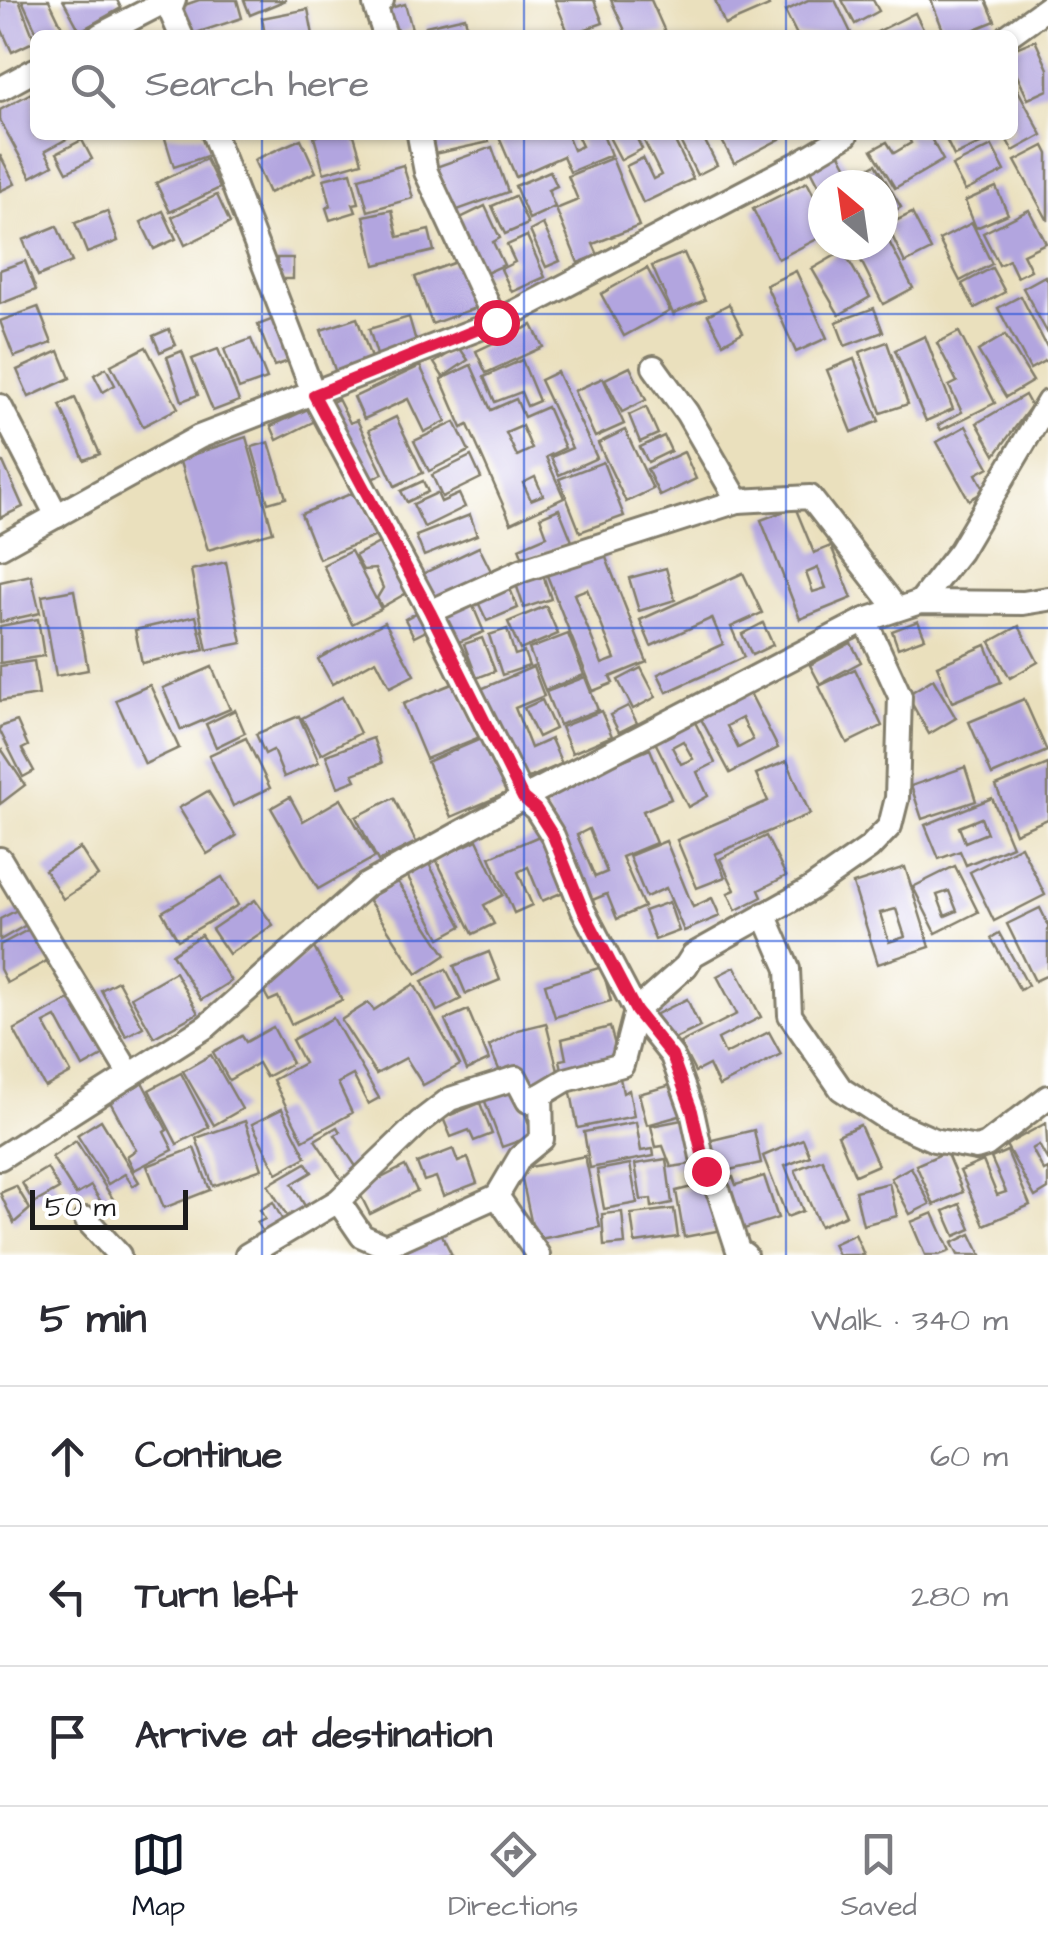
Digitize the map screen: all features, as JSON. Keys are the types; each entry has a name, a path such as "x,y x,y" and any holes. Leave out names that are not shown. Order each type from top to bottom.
{"street":[{"path":"110,30 171,0"},
{"path":"171,0 170,10 179,30"},
{"path":"382,0 375,5 383,30"},
{"path":"1016,30 1039,14 1048,38"},
{"path":"0,89 30,73"},
{"path":"216,140 314,395 430,612 523,798 536,809 553,836 583,910 636,1011 672,1056 692,1111 706,1171 719,1192 738,1250 745,1255"},
{"path":"420,140 426,172 496,322"},
{"path":"0,547 199,437 496,322 837,140"},
{"path":"654,367 738,501"},
{"path":"909,605 960,551 1041,428 1048,402"},
{"path":"0,406 58,516"},
{"path":"430,612 522,570 738,501 810,496 909,605"},
{"path":"0,1158 206,1026 366,884 523,798 865,620 909,605 1048,600"},
{"path":"246,1255 338,1201 420,1122 450,1099 516,1078 528,1101 566,1080 622,1065 636,1011 702,947 809,890 868,848 890,826 897,798 900,696 865,620"},
{"path":"0,859 130,1074"},
{"path":"764,914 788,968 790,1015 841,1089 888,1119 934,1140 976,1148 986,1145 1048,1097"},
{"path":"338,1201 362,1236 386,1246 497,1196 520,1157 542,1139 541,1095"},
{"path":"497,1196 538,1255"},
{"path":"86,1219 119,1255"}],"building":[{"path":"0,0 19,0 31,30 30,43 12,52 0,26"},
{"path":"22,0 49,0 62,27 36,30"},
{"path":"63,0 117,0 121,8 79,30"},
{"path":"199,0 237,0 242,18 205,30 188,30 179,7"},
{"path":"244,0 286,0 250,15"},
{"path":"555,0 594,0 603,23 583,30 567,30"},
{"path":"611,0 651,0 664,30 625,30"},
{"path":"715,0 766,0 769,6 725,25"},
{"path":"808,0 835,0 850,30 794,30 785,11"},
{"path":"842,0 873,0 879,11 855,24"},
{"path":"931,0 986,0 995,21 973,30 943,30"},
{"path":"405,4 412,29 391,30 383,10"},
{"path":"308,9 312,30 264,30 262,18"},
{"path":"915,13 924,30 881,30"},
{"path":"465,17 468,30 427,30 426,26"},
{"path":"1035,40 1048,69 1048,90 1028,99 1018,78 1018,47"},
{"path":"1018,90 1042,135 1013,151 1007,140 1018,140"},
{"path":"30,94 30,140 65,140 45,151 53,165 31,177 0,120 0,110"},
{"path":"82,140 92,159 67,172 57,153"},
{"path":"166,140 205,140 210,155 174,167"},
{"path":"301,140 316,172 269,193 254,160"},
{"path":"315,140 355,140 362,162 324,173"},
{"path":"431,140 489,140 489,142 434,154"},
{"path":"500,140 569,140 573,150 582,146 579,140 605,140 611,155 570,172 563,156 516,177"},
{"path":"611,140 638,140 642,149 621,160"},
{"path":"644,140 674,140 693,179 643,203 626,166 643,158 653,179 661,175"},
{"path":"680,140 704,140 717,165 697,175"},
{"path":"722,140 778,140 734,163"},
{"path":"910,140 932,140 943,160 898,186 898,170 884,170 872,150 887,142 894,153 911,143"},
{"path":"946,140 989,140 954,156"},
{"path":"992,146 1005,171 965,191 952,166"},
{"path":"1044,146 1048,154 1048,221 1015,161"},
{"path":"492,147 508,192 452,212 436,167"},
{"path":"839,152 849,170 811,170"},
{"path":"0,155 15,184 0,191"},
{"path":"612,158 639,226 593,244 598,255 578,263 556,209 578,200 568,176"},
{"path":"206,159 220,188 170,212 156,183"},
{"path":"403,165 413,198 368,211 359,178"},
{"path":"550,171 557,186 548,190 555,207 529,219 515,186"},
{"path":"351,172 359,203 353,204 356,212 330,220 326,208 331,206 324,179"},
{"path":"807,182 808,244 778,259 753,209"},
{"path":"996,187 1008,214 976,228 965,201"},
{"path":"217,195 230,223 185,245 172,217"},
{"path":"515,196 528,224 505,234 492,206"},
{"path":"485,206 500,238 493,242 504,265 482,275 456,220"},
{"path":"392,210 398,237 429,230 434,251 375,265 364,216"},
{"path":"1029,210 1046,243 1023,254 1031,270 1017,277 1009,260 999,265 983,233"},
{"path":"107,211 118,241 87,253 75,223"},
{"path":"163,211 176,239 154,249 141,222"},
{"path":"912,213 931,250 905,263 898,248 898,220"},
{"path":"972,223 992,264 960,281 939,240"},
{"path":"543,224 560,261 546,267 530,231"},
{"path":"57,226 72,262 38,276 23,240"},
{"path":"527,236 545,277 512,292 501,269 515,262 507,245"},
{"path":"684,253 705,300 674,316 652,266"},
{"path":"277,258 293,258 293,279 277,279"},
{"path":"898,259 913,288 883,304 861,260"},
{"path":"461,260 478,307 432,324 415,277"},
{"path":"828,260 848,260 870,297 839,315 812,269"},
{"path":"25,261 36,290 0,304 0,270"},
{"path":"647,268 670,311 624,336 601,294"},
{"path":"992,268 1005,292 975,308 962,284"},
{"path":"796,271 827,338 796,352 766,285"},
{"path":"1045,276 1048,281 1048,334 1023,288"},
{"path":"1021,296 1048,349 1048,359 1030,369 998,308"},
{"path":"729,304 743,332 723,343 708,315"},
{"path":"38,307 52,343 14,357 0,321"},
{"path":"874,308 883,332 845,346 836,322"},
{"path":"409,317 417,345 378,358 369,329"},
{"path":"276,318 292,360 274,366 258,325"},
{"path":"357,318 372,361 336,373 321,330"},
{"path":"532,325 543,347 486,373 476,351"},
{"path":"169,329 176,345 160,352 153,336"},
{"path":"959,332 995,403 941,430 938,425 962,412 949,386 957,382 937,343"},
{"path":"1005,335 1033,381 1006,397 978,351"},
{"path":"925,336 953,409 926,421 895,350"},
{"path":"251,339 267,379 239,389 224,349"},
{"path":"887,342 908,404 881,413 860,352"},
{"path":"146,347 178,408 143,426 111,365"},
{"path":"459,347 468,360 443,377 434,363"},
{"path":"218,349 239,401 213,411 192,359"},
{"path":"59,351 70,378 29,397 17,370"},
{"path":"182,351 198,395 182,401 167,357"},
{"path":"854,359 879,421 852,432 827,370"},
{"path":"522,360 539,401 527,406 521,392 495,402 484,377"},
{"path":"471,365 491,410 516,399 524,417 547,407 565,448 546,457 564,498 511,523 468,425 462,428 441,379","holes":["522,426 532,449 517,456 506,433","535,477 543,495 531,500 523,483"]},
{"path":"420,366 446,421 424,432 408,399 364,419 354,397"},
{"path":"630,367 646,400 622,412 605,379"},
{"path":"106,368 115,385 103,392 94,375"},
{"path":"557,372 597,458 559,475 551,457 572,448 540,380"},
{"path":"603,378 624,424 595,437 574,391"},
{"path":"1025,395 1031,406 995,455 977,423"},
{"path":"75,398 100,454 84,460 60,405"},
{"path":"338,399 350,423 357,420 383,474 365,482 327,405"},
{"path":"646,407 658,434 640,442 629,415"},
{"path":"310,408 315,421 277,440 271,426"},
{"path":"396,417 423,473 395,486 369,430"},
{"path":"455,422 469,451 429,471 414,441"},
{"path":"966,426 989,467 976,474 985,491 969,500 937,442"},
{"path":"625,430 653,489 626,502 598,443"},
{"path":"664,436 671,451 648,462 640,447"},
{"path":"246,437 273,532 208,550 179,459"},
{"path":"269,442 286,498 268,503 252,447"},
{"path":"684,452 696,479 660,496 647,469"},
{"path":"471,456 481,478 442,497 432,475"},
{"path":"3,462 23,507 0,518 0,463"},
{"path":"603,462 624,516 580,532 559,479"},
{"path":"423,481 428,492 407,502 401,491"},
{"path":"360,490 379,535 319,559 301,514"},
{"path":"437,493 441,502 459,494 465,507 424,527 413,504"},
{"path":"795,507 814,553 831,546 852,598 800,619 761,520","holes":["818,568 826,588 813,592 806,573"]},
{"path":"559,509 572,541 524,561 519,548 547,536 540,517"},
{"path":"470,515 477,535 424,556 416,536"},
{"path":"381,542 410,591 382,607 377,598 383,588 375,569 363,570 355,556"},
{"path":"479,547 494,577 437,604 422,574"},
{"path":"603,550 647,662 610,677 613,683 593,691 546,573","holes":["587,589 615,659 602,664 574,594"]},
{"path":"351,551 381,609 352,624 323,565"},
{"path":"226,562 242,643 207,650 191,570"},
{"path":"666,568 675,600 639,611 629,578"},
{"path":"542,572 551,599 524,608 515,581"},
{"path":"743,573 762,613 731,627 744,657 667,692 658,674 723,644 712,618 651,646 640,620"},
{"path":"31,575 40,613 0,622 0,582"},
{"path":"508,584 518,608 487,621 476,598"},
{"path":"74,590 88,670 56,676 42,596"},
{"path":"470,599 484,632 454,644 440,612"},
{"path":"546,606 558,634 520,650 508,622"},
{"path":"420,611 430,629 414,637 405,619"},
{"path":"196,616 204,650 142,663 135,630"},
{"path":"38,619 44,656 0,663 0,626"},
{"path":"918,621 925,638 898,648 892,631"},
{"path":"385,622 414,675 390,687 376,660 332,684 318,659"},
{"path":"763,623 773,645 752,655 742,634"},
{"path":"1019,626 1038,662 1010,678 990,642"},
{"path":"507,629 515,655 524,652 529,666 502,675 489,635"},
{"path":"568,634 584,675 545,690 529,649"},
{"path":"482,638 495,671 477,678 464,644"},
{"path":"851,643 861,662 820,684 810,665"},
{"path":"986,645 1001,682 952,702 937,666"},
{"path":"34,661 39,695 0,701 0,666"},
{"path":"212,667 230,709 181,730 163,688"},
{"path":"533,667 544,696 515,708 531,748 551,739 562,764 519,782 481,689"},
{"path":"641,668 656,697 633,709 618,680"},
{"path":"855,669 882,726 847,743 819,686"},
{"path":"585,677 598,710 559,725 546,692"},
{"path":"933,679 956,718 929,734 907,695"},
{"path":"457,682 480,737 426,759 403,704"},
{"path":"150,685 179,748 145,764 116,700"},
{"path":"749,691 778,748 730,773 700,717","holes":["742,718 753,740 738,748 727,726"]},
{"path":"342,697 360,733 321,754 302,718"},
{"path":"1024,699 1047,751 992,775 969,722"},
{"path":"542,700 555,729 538,737 524,708"},
{"path":"628,706 637,723 619,732 610,715"},
{"path":"235,710 245,733 216,747 206,724"},
{"path":"601,711 612,736 572,753 561,727"},
{"path":"299,716 319,762 284,777 273,750 265,754 256,734"},
{"path":"693,718 715,763 697,772 708,796 688,807 653,738","holes":["683,741 693,759 681,764 672,747"]},
{"path":"17,721 28,746 22,749 34,771 23,777 0,731 0,727"},
{"path":"246,738 270,788 233,806 209,755"},
{"path":"373,738 382,763 353,774 356,780 338,787 326,755"},
{"path":"483,738 507,793 451,817 427,762"},
{"path":"650,749 671,799 643,811 656,843 622,857 644,907 617,919 607,894 585,903 540,795","holes":["589,829 607,872 595,877 577,835"]},
{"path":"0,752 25,785 0,804"},
{"path":"787,761 810,814 715,854 725,877 697,888 677,840 768,801 756,774"},
{"path":"1048,764 1048,819 1015,833 996,786"},
{"path":"965,767 976,801 922,819 911,786"},
{"path":"208,791 236,836 207,854 179,808"},
{"path":"290,797 303,821 341,799 375,857 318,889 271,808"},
{"path":"394,798 416,842 378,861 356,817"},
{"path":"992,798 1012,846 966,865 960,851 939,859 925,825","holes":["981,818 987,833 965,842 959,827"]},
{"path":"544,834 568,890 542,901 528,867 518,872 532,905 514,913 490,857"},
{"path":"766,836 786,876 759,890 762,897 736,910 728,893 735,890 720,859"},
{"path":"477,840 503,895 484,905 494,924 473,934 436,859"},
{"path":"666,841 693,907 712,898 720,916 684,931 666,888 646,897 629,856"},
{"path":"1021,846 1045,895 994,921 970,872"},
{"path":"80,848 98,876 63,899 45,870"},
{"path":"428,862 462,926 440,938 406,873"},
{"path":"955,866 978,912 936,933 913,887","holes":["949,891 957,911 945,916 937,895"]},
{"path":"905,867 930,947 878,964 853,884","holes":["896,909 905,937 889,942 880,913"]},
{"path":"222,877 238,905 178,940 162,912"},
{"path":"396,880 446,955 417,974 368,899"},
{"path":"255,900 273,925 229,954 212,929"},
{"path":"669,902 679,931 655,940 644,911"},
{"path":"25,906 33,921 0,940 0,919"},
{"path":"1040,908 1048,924 1048,975 1035,981 1007,924"},
{"path":"37,925 54,957 7,983 0,969 0,945"},
{"path":"999,933 1028,985 1020,990 991,938"},
{"path":"201,935 231,981 201,1000 172,954"},
{"path":"313,946 342,1000 291,1024 278,997 269,1001 262,988"},
{"path":"489,952 500,980 466,994 454,966"},
{"path":"602,967 611,1001 555,1017 545,984"},
{"path":"735,967 761,1017 718,1039 725,1054 769,1032 781,1054 719,1086 709,1065 695,1072 680,1043 737,1014 717,976"},
{"path":"446,969 461,999 437,1011 422,981"},
{"path":"175,972 198,1013 154,1037 131,997"},
{"path":"118,981 143,1027 126,1036 101,990"},
{"path":"414,984 460,1065 423,1085 406,1058 376,1074 341,1020 368,1003 374,1010"},
{"path":"75,996 106,1054 83,1067 56,1017 44,1023 71,1073 45,1087 14,1030"},
{"path":"687,999 700,1027 666,1043 653,1016"},
{"path":"468,1010 489,1060 467,1070 445,1020"},
{"path":"333,1018 379,1098 368,1104 353,1075 338,1083 352,1113 303,1140 273,1080 304,1063 292,1040"},
{"path":"546,1023 560,1079 528,1089 521,1068 501,1074 489,1046 518,1030"},
{"path":"273,1027 292,1063 266,1077 258,1063 229,1080 213,1052 242,1036 246,1042"},
{"path":"610,1027 619,1060 563,1074 560,1060 566,1059 562,1039"},
{"path":"211,1055 242,1109 214,1125 183,1071"},
{"path":"181,1073 209,1127 177,1144 149,1090"},
{"path":"620,1078 623,1093 629,1090 634,1116 578,1128 570,1088"},
{"path":"141,1080 173,1150 134,1170 127,1156 136,1150 108,1098"},
{"path":"675,1084 683,1115 647,1125 639,1094"},
{"path":"515,1085 533,1136 502,1147 483,1096"},
{"path":"480,1103 492,1134 474,1141 469,1130 451,1137 443,1118"},
{"path":"282,1109 306,1157 277,1173 252,1124"},
{"path":"687,1119 698,1163 671,1167 663,1146 656,1147 651,1126"},
{"path":"101,1120 139,1182 133,1186 125,1174 108,1184 77,1135"},
{"path":"245,1121 262,1169 213,1186 196,1138"},
{"path":"636,1122 641,1151 653,1149 654,1156 590,1168 584,1132"},
{"path":"1046,1123 1048,1161 1039,1145 1032,1149 1044,1171 1048,1169 1048,1189 1035,1197 1006,1145"},
{"path":"860,1125 878,1165 855,1175 838,1135"},
{"path":"337,1127 340,1132 335,1135 359,1171 343,1182 315,1140"},
{"path":"754,1130 761,1163 711,1174 704,1142"},
{"path":"803,1139 810,1156 785,1166 803,1211 787,1217 763,1156"},
{"path":"76,1141 115,1202 100,1211 95,1203 100,1200 91,1186 76,1195 52,1157"},
{"path":"194,1148 210,1190 164,1208 147,1166"},
{"path":"453,1149 458,1162 468,1158 477,1183 443,1196 436,1177 424,1181 417,1163"},
{"path":"1007,1151 1030,1205 984,1225 960,1171 983,1161 997,1195 1006,1192 991,1158"},
{"path":"946,1152 963,1192 934,1205 916,1165"},
{"path":"585,1156 600,1227 535,1240 520,1169"},
{"path":"666,1159 672,1203 652,1207 651,1199 641,1200 635,1164"},
{"path":"822,1159 846,1215 820,1226 795,1170"},
{"path":"306,1163 312,1172 292,1184 308,1211 290,1221 268,1185"},
{"path":"630,1164 637,1203 604,1209 597,1170"},
{"path":"405,1166 417,1191 370,1214 358,1190"},
{"path":"911,1167 930,1204 910,1214 891,1178"},
{"path":"47,1168 59,1189 34,1203 22,1183"},
{"path":"764,1176 778,1218 735,1232 718,1182 733,1177 736,1185"},
{"path":"889,1183 897,1216 863,1225 855,1191"},
{"path":"704,1184 727,1229 684,1237 676,1191"},
{"path":"16,1186 30,1209 14,1223 0,1193"},
{"path":"273,1202 283,1221 263,1232 257,1223 265,1219 260,1210"},
{"path":"960,1204 971,1229 955,1236 944,1211"},
{"path":"674,1209 678,1237 635,1243 631,1214"},
{"path":"622,1212 625,1244 604,1246 602,1214"},
{"path":"933,1213 950,1251 925,1255 911,1222"},
{"path":"441,1233 452,1255 397,1255"},
{"path":"855,1234 864,1255 838,1255 833,1244"},
{"path":"971,1234 981,1255 958,1255 952,1243"}],"route":[{"path":"496,322 314,395 430,612 523,798 536,809 553,836 583,910 636,1011 672,1056 692,1111 706,1171"}]}
